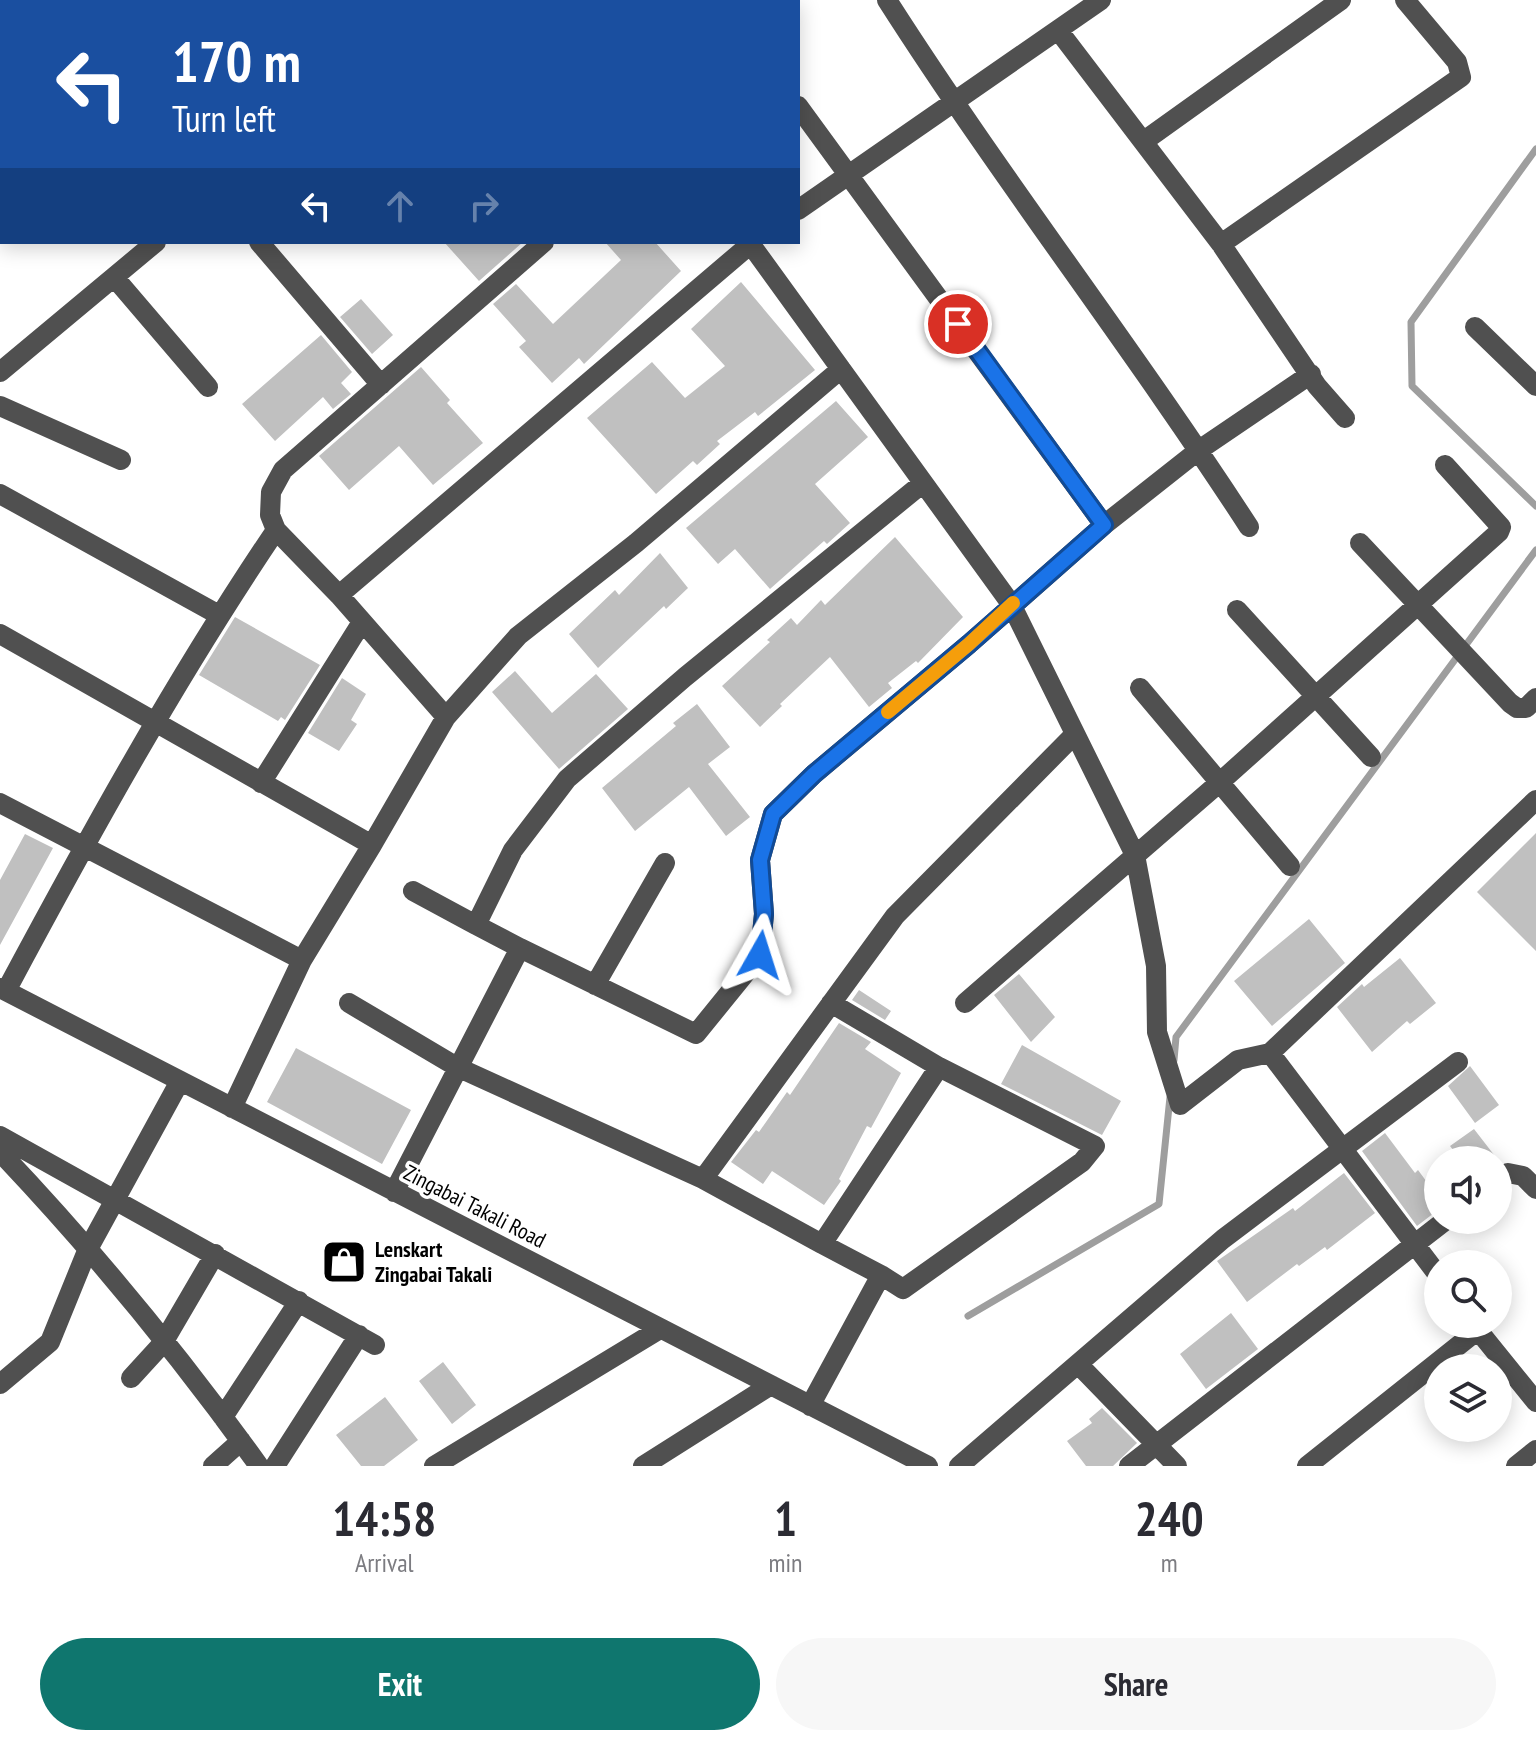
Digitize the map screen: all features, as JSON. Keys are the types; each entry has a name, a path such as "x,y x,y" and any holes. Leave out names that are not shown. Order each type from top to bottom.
{"street":[{"path":"887,0 953,103 1199,450 1249,527"},
{"path":"800,209 1101,0"},
{"path":"1144,141 1341,0"},
{"path":"1221,244 1461,77 1457,62 1405,0"},
{"path":"1058,30 1221,244 1317,386 1345,418"},
{"path":"800,109 1104,525"},
{"path":"0,372 154,244"},
{"path":"261,244 381,385"},
{"path":"446,717 339,595 276,530 270,515 271,492 283,470 542,244"},
{"path":"339,595 750,244"},
{"path":"752,244 1011,604 1135,855 1156,966 1157,1032 1180,1105 1238,1060 1270,1053 1536,800"},
{"path":"114,277 208,387"},
{"path":"1475,327 1536,386"},
{"path":"232,1108 302,960 446,717 518,636 636,543 841,369"},
{"path":"413,891 520,948 696,1034 760,955 764,914 760,860 773,814 814,774 1104,525 1199,450 1311,374"},
{"path":"0,406 121,460"},
{"path":"965,1003 1219,783 1499,532 1501,527 1445,465"},
{"path":"476,925 513,850 567,779 685,677 923,483"},
{"path":"0,494 219,615"},
{"path":"3,989 154,724 219,615 276,530"},
{"path":"1360,543 1480,673 1517,708 1526,708 1536,698"},
{"path":"1237,610 1371,757"},
{"path":"261,783 362,622"},
{"path":"0,634 372,845"},
{"path":"1140,688 1290,866"},
{"path":"703,1179 895,916 1075,734"},
{"path":"0,803 302,960"},
{"path":"595,985 665,863"},
{"path":"394,1192 520,948"},
{"name":"Zingabai Takali Road","path":"3,989 928,1466"},
{"path":"349,1003 457,1067 703,1179 903,1289 1082,1162 1095,1146 939,1067 831,1003"},
{"path":"1270,1053 1424,1256"},
{"path":"959,1466 1223,1239 1458,1062"},
{"path":"822,1244 939,1067"},
{"path":"0,1384 50,1342 87,1251 180,1081"},
{"path":"0,1136 367,1340 275,1466"},
{"path":"0,1152 163,1343 259,1466"},
{"path":"1512,1174 1523,1176 1536,1189"},
{"path":"1129,1466 1427,1234"},
{"path":"131,1378 163,1343 215,1254"},
{"path":"810,1406 881,1275"},
{"path":"223,1417 299,1301"},
{"path":"434,1466 660,1329"},
{"path":"1307,1466 1462,1338"},
{"path":"1484,1338 1536,1402"},
{"path":"1078,1364 1177,1466"},
{"path":"643,1466 771,1385"},
{"path":"213,1466 241,1441"},
{"path":"1516,1466 1536,1450"}],"building":[{"path":"446,244 521,244 479,281"},
{"path":"607,244 657,244 681,271 584,364 579,358 552,383 519,347 526,341 493,304 516,284 553,324 621,260"},
{"path":"741,282 815,370 758,416 755,412 717,441 720,444 697,465 693,461 656,494 587,418 652,362 685,398 725,366 691,329"},
{"path":"361,299 393,335 372,354 340,317"},
{"path":"321,335 352,372 341,383 351,394 333,409 323,397 275,441 242,404"},
{"path":"421,367 450,400 447,403 483,443 433,485 399,446 349,490 319,456"},
{"path":"836,401 868,437 815,484 850,523 827,544 824,541 770,589 735,549 718,564 686,528"},
{"path":"895,537 963,617 918,663 916,661 888,683 892,688 869,707 830,657 760,727 722,686 791,618 797,625 821,600 825,605"},
{"path":"660,553 688,588 666,609 664,606 598,668 569,634 615,590 619,595"},
{"path":"235,617 320,665 285,720 281,717 278,721 199,675"},
{"path":"515,671 552,713 596,674 628,709 559,769 492,692"},
{"path":"342,678 366,694 351,720 357,724 339,751 308,733"},
{"path":"697,704 730,747 708,764 750,817 726,836 689,787 635,831 602,788 676,726 673,723"},
{"path":"1536,833 1536,951 1477,892"},
{"path":"25,834 53,848 0,945 0,880"},
{"path":"1309,919 1345,963 1272,1026 1234,981"},
{"path":"1400,958 1436,1003 1410,1024 1407,1021 1372,1052 1337,1007 1362,984 1364,987"},
{"path":"1019,974 1055,1017 1031,1042 994,995"},
{"path":"859,990 891,1011 885,1020 852,1000"},
{"path":"839,1023 871,1042 865,1049 901,1073 871,1128 867,1126 839,1179 841,1181 824,1205 772,1171 763,1184 731,1162 756,1130 759,1132 787,1092 790,1095"},
{"path":"1022,1045 1121,1101 1102,1135 1001,1084"},
{"path":"296,1048 411,1110 382,1164 267,1102"},
{"path":"1470,1066 1499,1105 1475,1123 1448,1086"},
{"path":"1474,1129 1487,1146 1450,1146"},
{"path":"1385,1133 1415,1173 1418,1170 1424,1178 1424,1221 1417,1226 1362,1151"},
{"path":"1344,1173 1375,1213 1327,1250 1325,1247 1299,1266 1297,1264 1247,1302 1217,1261 1293,1208 1295,1211"},
{"path":"1231,1313 1258,1349 1206,1389 1180,1354"},
{"path":"443,1362 476,1405 452,1424 419,1381"},
{"path":"385,1397 418,1440 384,1466 361,1466 336,1435"},
{"path":"1102,1408 1137,1443 1113,1466 1086,1466 1067,1441 1092,1423 1089,1419"}],"waterway":[{"path":"1536,149 1411,322 1412,386 1536,506"},
{"path":"1174,1060 1176,1037 1536,550"},
{"path":"968,1316 1159,1204 1170,1097"}],"slow traffic":[{"path":"888,712 1013,603"}],"place":[{"name":"Lenskart Zingabai Takali","path":"344,1262"}],"route":[{"path":"760,955 764,914 760,860 773,814 814,774 1104,525 958,324"}]}
